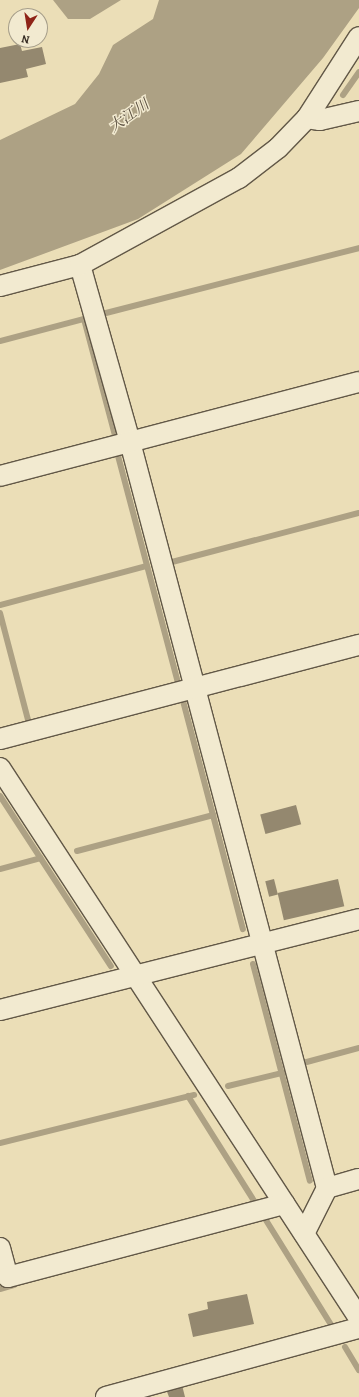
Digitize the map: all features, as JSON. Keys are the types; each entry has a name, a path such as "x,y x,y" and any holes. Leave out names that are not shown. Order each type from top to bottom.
{"street":[{"path":"0,286 80,265 239,178 278,148 307,118 359,37"},
{"path":"307,118 320,120 359,111"},
{"path":"80,265 130,442 327,1188 304,1234"},
{"path":"0,476 359,382"},
{"path":"0,739 359,645"},
{"path":"0,768 137,974 359,1318"},
{"path":"0,1010 137,974 262,945 359,919"},
{"path":"327,1188 359,1179"},
{"path":"0,1248 8,1277 285,1204"},
{"path":"106,1397 359,1328"}],"water":[{"path":"53,0 121,0 90,19 68,19"},
{"name":"大江川","path":"159,0 359,0 359,8 323,58 241,154 138,219 0,270 0,140 75,104 99,74 113,45 153,19"}],"building":[{"path":"8,46 8,48 21,48 22,51 42,48 46,64 26,69 28,77 0,83 0,48"},
{"path":"296,805 301,824 265,834 260,815"},
{"path":"274,879 278,895 269,897 265,881"},
{"path":"338,879 344,906 284,920 278,893"},
{"path":"247,1294 254,1324 193,1337 188,1314 208,1309 207,1302"},
{"path":"182,1385 185,1397 169,1397 166,1389"}],"waterway":[{"path":"343,95 359,72"},
{"path":"106,313 359,248"},
{"path":"0,341 84,319 116,439"},
{"path":"117,452 179,686"},
{"path":"172,562 359,513"},
{"path":"0,605 147,566"},
{"path":"0,613 30,727"},
{"path":"182,697 243,929"},
{"path":"0,796 111,966"},
{"path":"77,851 213,815"},
{"path":"0,869 41,858"},
{"path":"253,964 310,1181"},
{"path":"303,1063 359,1048"},
{"path":"228,1086 282,1073"},
{"path":"0,1143 194,1095"},
{"path":"188,1096 256,1204"},
{"path":"264,1217 333,1328"},
{"path":"0,1289 14,1285"},
{"path":"345,1347 359,1370"}]}
